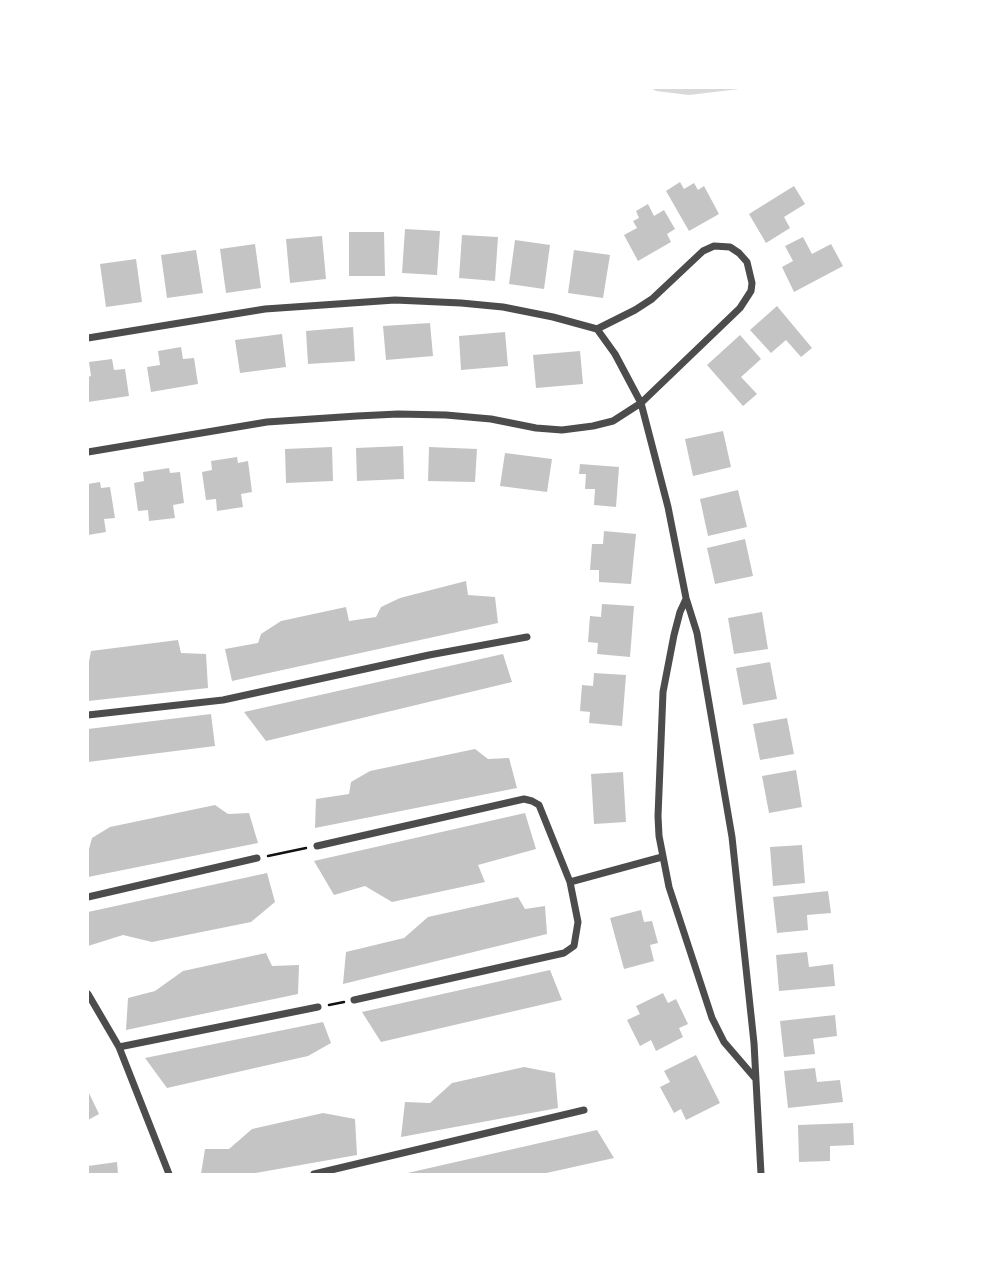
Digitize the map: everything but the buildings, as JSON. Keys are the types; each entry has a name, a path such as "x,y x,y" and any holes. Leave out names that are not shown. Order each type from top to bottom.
{"street":[{"path":"88,452 267,422 398,414 491,419 562,430 613,421 642,403 740,308 751,291 747,262 730,247 715,246 703,251 652,299 597,329"},
{"path":"88,338 265,309 395,300 503,307 597,329 615,354 642,403 668,507 686,598 697,633 732,837 754,1043 761,1174"},
{"path":"686,598 674,635 663,692 657,816 662,857 669,887 712,1018 724,1042 755,1078"},
{"path":"88,715 223,700 429,655 527,637"},
{"path":"317,846 524,799 539,806 570,882 578,922 574,946 564,953 354,1000"},
{"path":"570,882 662,857"},
{"path":"88,897 257,858"},
{"path":"88,994 118,1047 169,1174"},
{"path":"118,1047 318,1007"},
{"path":"314,1174 584,1110"}],"path":[{"path":"257,858 317,846"},
{"path":"318,1007 354,1000"}],"shaded area":[{"path":"651,88 748,88 689,95"}]}
